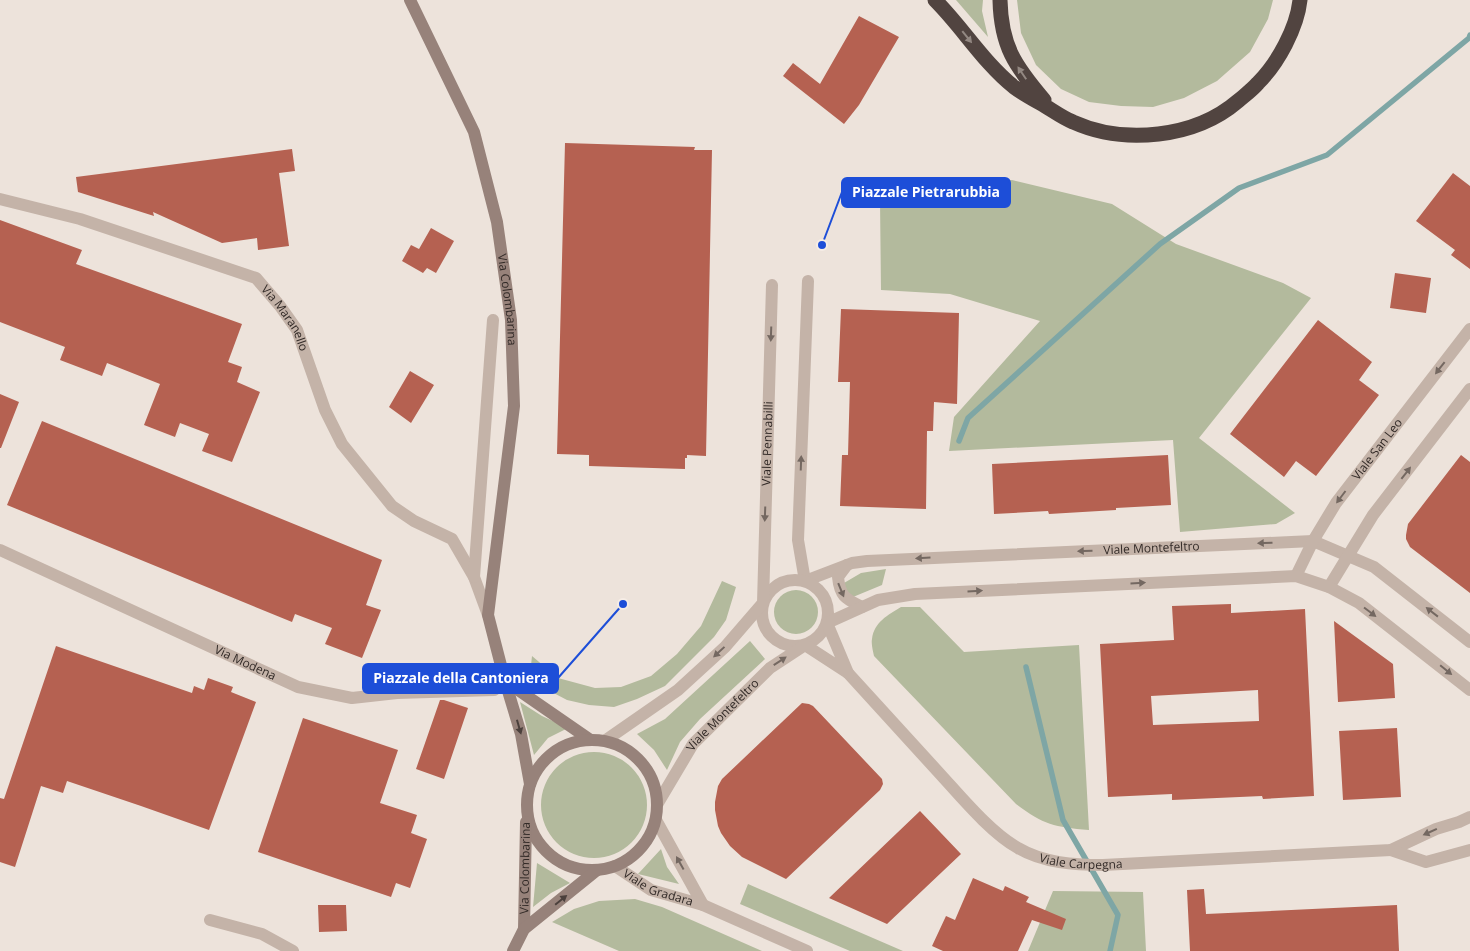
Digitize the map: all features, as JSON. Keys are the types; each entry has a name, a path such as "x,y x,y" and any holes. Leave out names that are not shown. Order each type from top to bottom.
{"highway":[{"path":"935,0 991,66 1015,88 1073,122 1092,128 1135,135 1165,133 1196,126 1229,108 1259,83 1282,53 1299,13 1300,0"},
{"path":"1000,0 1004,38 1012,58 1025,78 1053,111"}],"street":[{"name":"Via Colombarina","path":"410,0 474,132 497,222 511,320 514,406 488,615"},
{"name":"Via Maranello","path":"0,199 80,219 256,278 280,306 297,330 325,410 342,444 392,506 414,521 452,539"},
{"path":"806,581 798,540 808,281"},
{"name":"Viale Pennabilli","path":"763,603 772,285"},
{"name":"Via Colombarina","path":"474,577 493,320"},
{"name":"Viale San Leo","path":"1296,576 1336,503 1470,329"},
{"path":"1329,587 1373,515 1470,389"},
{"name":"Via Colombarina","path":"452,539 474,577 488,615 505,681 522,734 530,784"},
{"name":"Viale Montefeltro","path":"806,581 847,565 867,561 1314,541 1374,567 1470,642"},
{"name":"Via Modena","path":"0,550 298,687 352,698 397,693 494,690 505,681"},
{"path":"847,565 838,577 839,588 844,598 862,608"},
{"path":"827,623 878,600 915,594 1296,576 1329,587 1359,603 1470,690"},
{"path":"606,740 678,690 725,647 775,586 795,579 806,581 815,586 822,593 828,608 827,623 822,633 815,640 795,647 785,645 775,640 763,624 761,613 763,603"},
{"name":"Viale Carpegna","path":"827,623 848,674"},
{"name":"Viale Montefeltro","path":"658,803 693,744 770,668 805,645"},
{"name":"Viale Carpegna","path":"805,645 848,674 962,799 998,833 1018,849 1043,858 1076,865 1103,865 1391,850 1426,862 1470,850"},
{"path":"505,681 589,739"},
{"path":"589,739 606,740 626,748 643,763 654,782 658,803 656,820 648,840 634,856 615,866 597,870 576,868 556,860 540,845 530,827 526,806 530,784 539,766 553,752 570,743 589,739"},
{"name":"Via Colombarina","path":"514,951 524,929 526,806"},
{"name":"Viale Carpegna","path":"1391,850 1436,829 1470,817"},
{"name":"Viale Gradara","path":"656,820 704,905"},
{"name":"Viale Gradara","path":"615,866 651,890 704,905 807,951"},
{"name":"Via Colombarina","path":"524,929 597,870"},
{"path":"210,920 262,934 293,951"}],"green space":[{"path":"956,0 983,0 982,11 988,37"},
{"path":"1017,0 1273,0 1268,19 1250,52 1217,81 1184,98 1153,107 1089,102 1061,89 1036,65 1021,33"},
{"path":"1012,180 1112,204 1176,244 1283,283 1311,298 1199,438 1295,513 1276,524 1180,532 1173,440 949,451 954,417 1040,321 950,294 881,290 880,200"},
{"path":"886,569 882,585 853,597 845,591 844,583 861,573"},
{"path":"722,581 736,587 726,620 714,637 665,686 614,707 589,705 567,700 548,690 530,675 532,656 558,678 595,688 621,687 651,676 677,654 701,626"},
{"path":"792,590 800,590 812,596 818,612 812,628 800,634 792,634 780,628 774,616 774,608 780,596"},
{"path":"901,607 920,607 964,652 1079,645 1089,830 1050,824 1016,804 874,656 872,648 873,633 882,620"},
{"path":"750,641 765,659 700,719 680,742 667,770 654,750 637,734 665,719"},
{"path":"520,702 542,716 568,728 548,738 534,755"},
{"path":"594,752 614,756 631,768 643,785 647,805 643,825 631,842 614,854 594,858 574,854 557,842 545,825 541,805 545,785 557,768 574,756"},
{"path":"661,849 667,867 679,884 638,874"},
{"path":"537,863 570,883 551,893 533,907"},
{"path":"748,884 903,951 850,951 740,904"},
{"path":"1053,891 1143,892 1146,951 1028,951"},
{"path":"635,899 662,907 762,951 619,951 552,922 574,909 599,901"}],"building":[{"path":"859,16 899,37 859,105 844,124 783,76 793,63 820,84"},
{"path":"565,143 695,147 694,150 712,150 706,456 687,455 687,458 685,458 685,469 589,466 589,455 557,454"},
{"path":"292,149 295,171 279,173 289,246 258,250 257,238 222,243 153,212 154,216 78,192 76,177"},
{"path":"1453,173 1470,186 1470,269 1451,255 1455,250 1416,221"},
{"path":"0,220 82,250 76,264 242,324 228,362 242,367 237,382 260,392 232,462 202,451 209,434 180,423 175,437 144,425 160,384 107,363 102,376 60,360 65,347 0,322"},
{"path":"431,228 454,241 436,273 427,268 423,273 402,261 411,245 419,249"},
{"path":"1395,273 1431,278 1426,313 1390,308"},
{"path":"841,309 959,313 957,404 934,402 933,431 927,431 926,509 840,506 842,455 848,455 850,382 838,382"},
{"path":"1318,320 1372,362 1359,380 1379,395 1316,476 1296,461 1284,477 1230,434"},
{"path":"410,371 434,385 411,423 389,407"},
{"path":"0,394 19,402 1,448 0,448"},
{"path":"42,421 382,560 366,605 381,610 362,658 325,644 332,628 295,614 292,622 7,505"},
{"path":"1168,455 1171,505 1049,514 1048,511 994,514 992,464"},
{"path":"1461,455 1470,462 1470,593 1410,547 1406,539 1408,524"},
{"path":"1231,604 1231,613 1305,609 1314,796 1263,799 1262,796 1172,800 1172,794 1108,797 1100,644 1174,640 1172,606","holes":["1258,690 1259,721 1153,725 1151,696"]},
{"path":"1334,621 1393,664 1395,698 1338,702"},
{"path":"56,646 192,693 194,686 204,690 208,678 233,687 231,692 256,702 209,830 67,781 63,793 41,786 15,867 0,862 0,798 4,799"},
{"path":"440,700 468,708 444,779 416,769"},
{"path":"802,703 813,706 882,779 883,784 880,790 786,879 742,857 730,846 718,826 715,802 718,786 722,779"},
{"path":"303,718 398,750 380,803 417,815 411,833 427,839 410,888 396,883 391,897 258,852"},
{"path":"1397,728 1401,797 1343,800 1339,731"},
{"path":"920,811 961,854 887,924 829,898"},
{"path":"973,878 1003,891 1005,886 1029,897 1026,902 1066,919 1062,930 1032,920 1018,951 943,951 932,946 946,916 955,920"},
{"path":"1204,889 1206,914 1397,905 1399,951 1190,951 1187,890"},
{"path":"318,905 346,905 347,931 319,932"}],"waterway":[{"path":"959,441 968,418 1160,244 1239,188 1327,155 1469,38 1470,35"},
{"path":"1026,667 1063,820 1118,915 1110,951"}],"place":[{"name":"Piazzale Pietrarubbia","path":"822,245"},
{"name":"Piazzale della Cantoniera","path":"623,604"}]}
